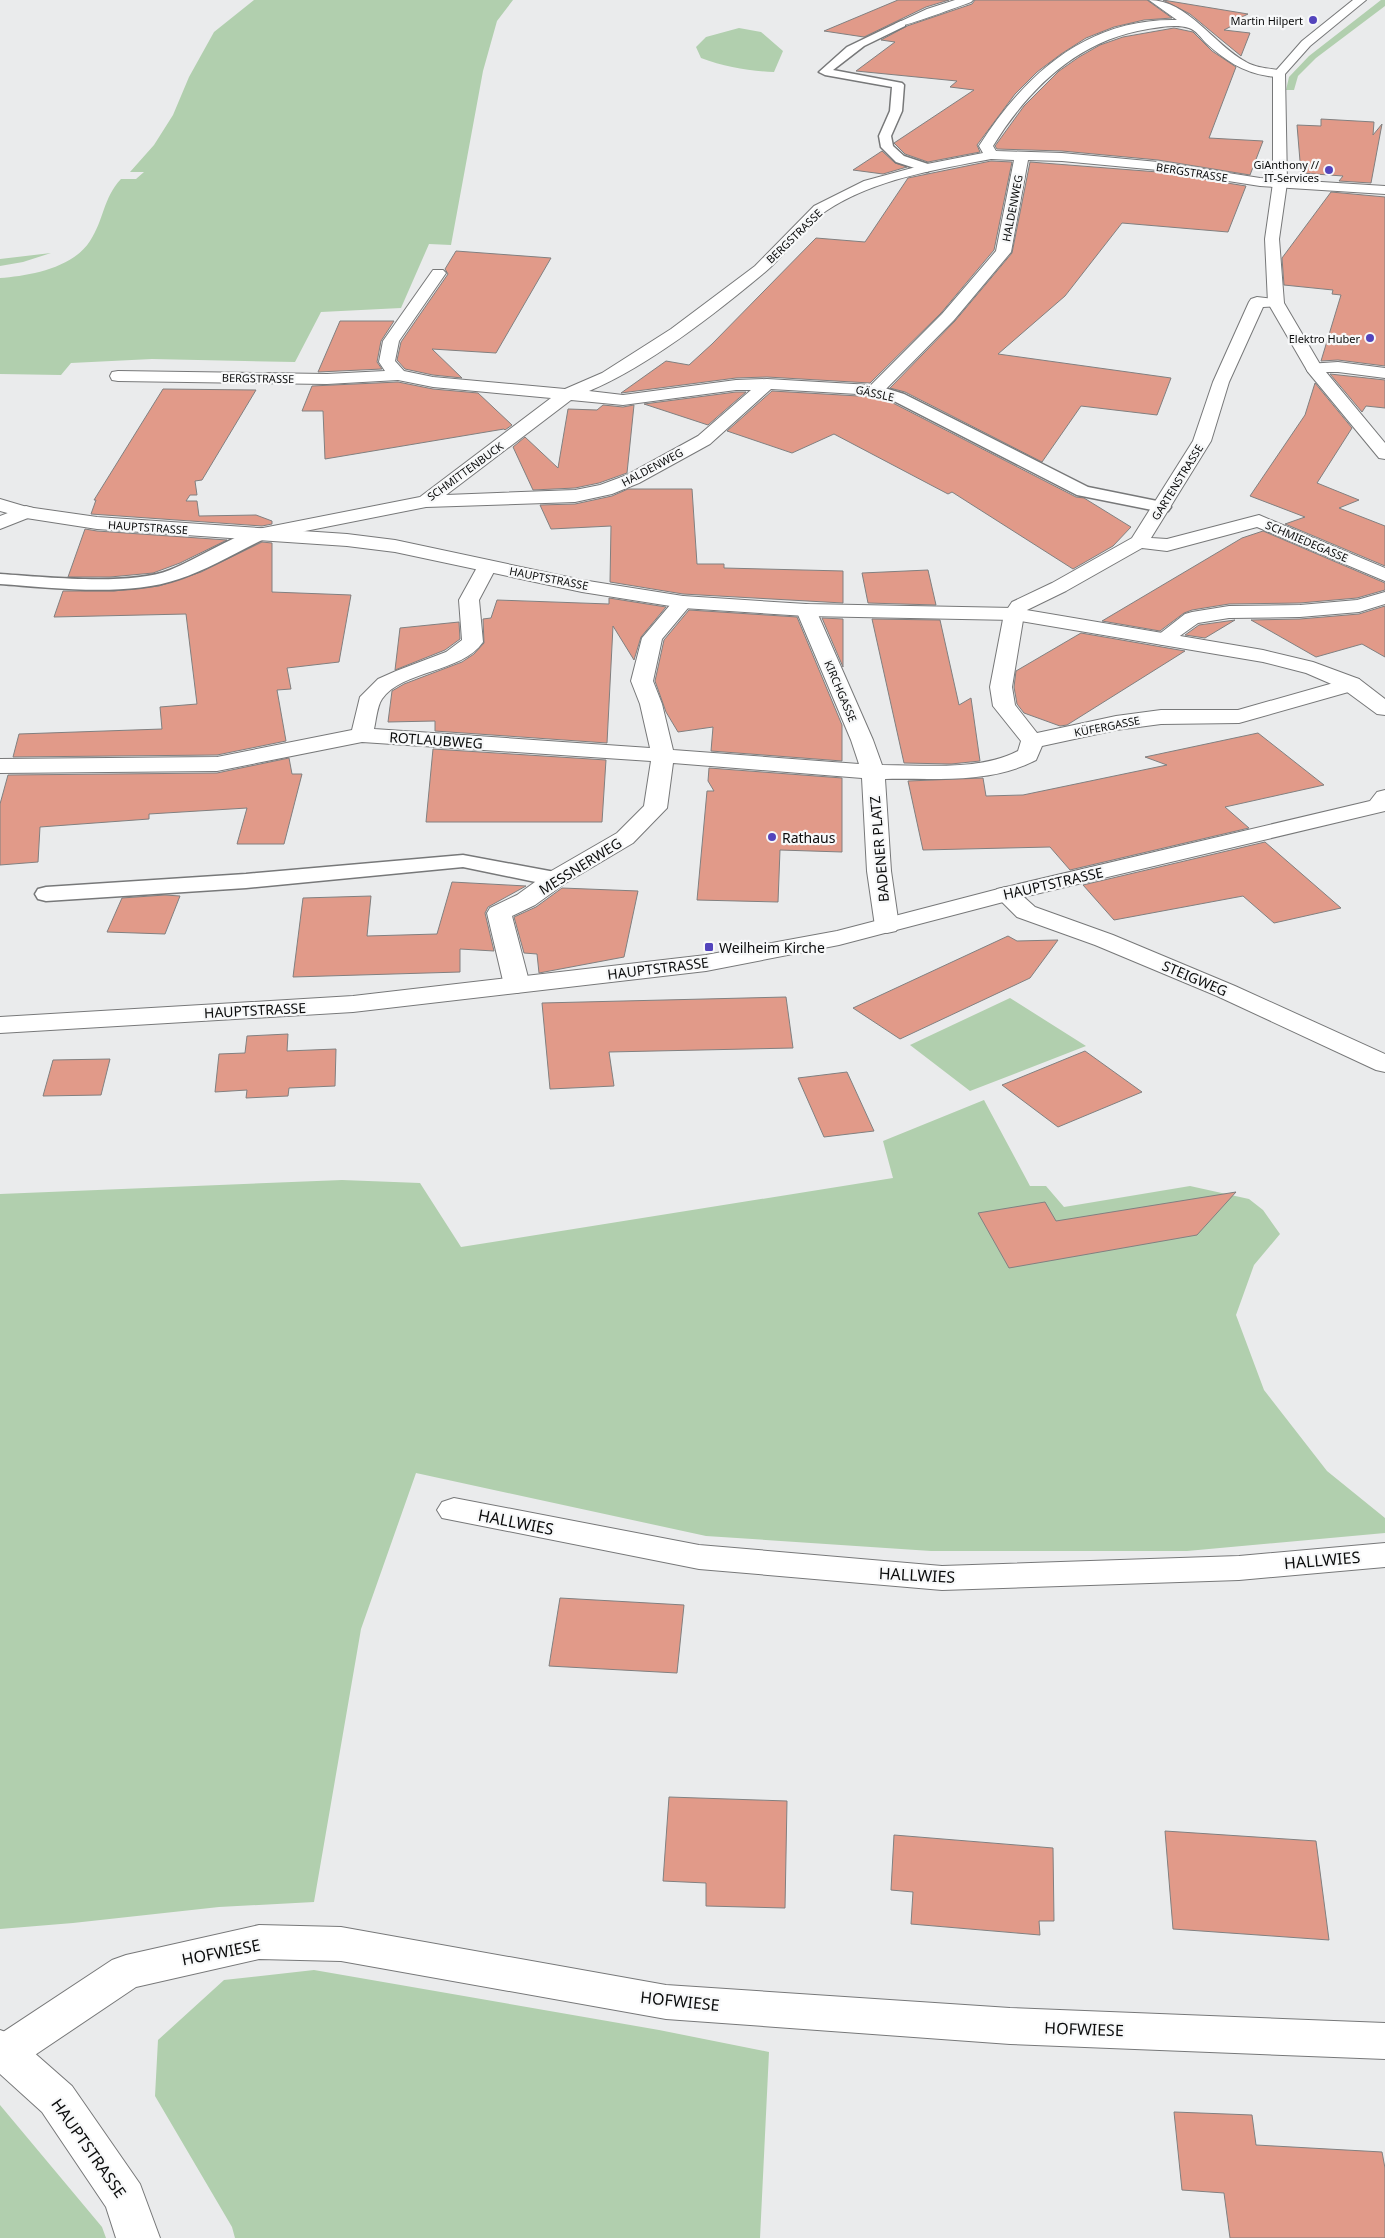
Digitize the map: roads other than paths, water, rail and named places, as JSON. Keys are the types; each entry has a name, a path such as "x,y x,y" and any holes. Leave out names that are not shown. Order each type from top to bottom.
{"street":[{"path":"900,24 931,11 967,0"},
{"path":"1156,0 1193,25 1239,65 1256,71 1280,74"},
{"path":"1360,0 1321,30 1286,64 1280,74 1280,183 1272,239 1276,303 1314,368 1385,454"},
{"path":"992,154 986,146 999,123 1022,94 1063,59 1091,40 1126,28 1142,25 1162,23 1193,25"},
{"name":"BERGSTRASSE","path":"118,376 327,379 398,375 433,382 566,394 608,378 677,332 760,269 819,209 869,184 927,168 992,154 1158,166 1260,182 1385,190"},
{"name":"HALDENWEG","path":"876,390 948,317 1003,252 1022,156"},
{"path":"398,375 387,362 391,341 438,272"},
{"name":"GARTENSTRASSE","path":"1014,614 1019,606 1059,587 1139,542 1202,441 1221,382 1257,302 1276,303"},
{"path":"1314,368 1338,367 1385,373"},
{"name":"HALDENWEG","path":"426,501 575,496 605,490 633,479 704,440 767,384"},
{"name":"GÄSSLE","path":"566,394 623,400 736,385 767,384 876,390"},
{"name":"SCHMITTENBUCK","path":"260,534 426,501 566,394"},
{"name":"HAUPTSTRASSE","path":"0,505 26,512 96,523 347,540 395,546 582,586 683,602 806,610 1014,614 1263,656 1313,668 1351,684 1385,709"},
{"path":"0,524 26,512"},
{"name":"SCHMIEDEGASSE","path":"1139,542 1167,545 1259,520 1385,575"},
{"path":"362,735 371,697 386,684 403,675 453,656 473,642 469,600 487,566"},
{"path":"1163,639 1192,618 1229,612 1300,611 1359,606 1385,598"},
{"name":"MESSNERWEG","path":"517,985 499,913 526,900 555,879 625,838 656,808 663,756 651,704 642,681 652,638 683,602"},
{"name":"KIRCHGASSE","path":"806,610 862,740 873,772"},
{"path":"873,772 971,771 1013,763 1028,755 1032,741 1004,706 1002,687 1014,614"},
{"name":"KÜFERGASSE","path":"1032,741 1116,723 1162,717 1239,716 1351,684"},
{"name":"ROTLAUBWEG","path":"0,766 217,764 362,735 873,772"},
{"name":"BADENER PLATZ","path":"873,772 880,871 887,926"},
{"name":"HAUPTSTRASSE","path":"0,1024 353,1004 706,963 789,949 887,926 1006,894 1323,820 1378,806 1385,797"},
{"name":"STEIGWEG","path":"1006,894 1026,912 1104,940 1217,988 1385,1064"},
{"name":"HALLWIES","path":"454,1510 699,1557 942,1578 1239,1568 1385,1554"},
{"name":"HOFWIESE","path":"3,2050 126,1972 259,1942 341,1944 666,2002 1010,2026 1385,2041"},
{"name":"HAUPTSTRASSE","path":"3,2050 57,2099 125,2198 138,2238"}],"lane":[{"path":"900,24 860,42 834,61 825,72 898,85 896,111 885,136 887,147 900,159 927,168"},
{"name":"GÄSSLE","path":"876,390 898,397 1083,491 1162,507"},
{"path":"0,579 58,583 135,583 174,575 260,534"},
{"path":"46,894 246,881 463,861 555,879"}],"place":[{"name":"Martin Hilpert","path":"1313,20"},
{"name":"GiAnthony // IT-Services","path":"1329,170"},
{"name":"Elektro Huber","path":"1370,338"},
{"name":"Rathaus","path":"772,837"},
{"name":"Weilheim Kirche","path":"709,947"}]}
